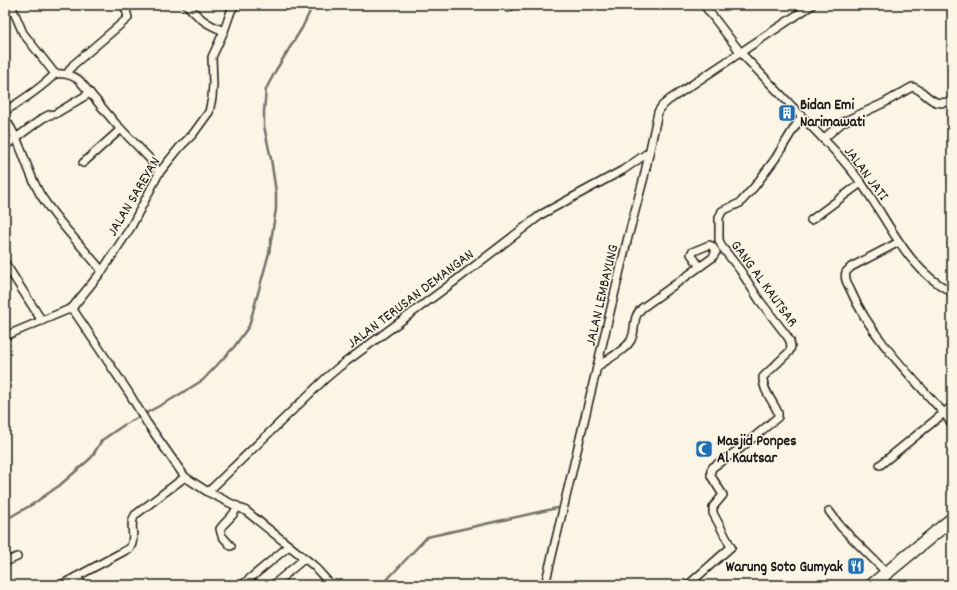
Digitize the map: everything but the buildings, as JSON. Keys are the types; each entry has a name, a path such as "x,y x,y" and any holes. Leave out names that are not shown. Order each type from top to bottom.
{"main road":[{"path":"872,585 952,519"}],"street":[{"path":"11,5 23,33 55,74"},
{"path":"67,74 73,65 128,18 125,5"},
{"path":"187,5 206,23 224,31"},
{"name":"JALAN SAREYAN","path":"5,336 72,308 102,272 131,227 159,173 180,147 193,134 208,112 212,98 212,57 231,11 235,5"},
{"name":"JALAN JATI","path":"704,5 741,53 832,148 861,183 908,255 923,272 952,292"},
{"name":"JALAN LEMBAYUNG","path":"545,585 627,241 644,177 657,116 662,106 812,5"},
{"path":"5,111 22,101 55,74 67,74 74,76 150,159 159,173"},
{"path":"823,139 843,122 884,103 912,87 919,89 935,102 948,102 952,104"},
{"path":"5,146 43,118 55,114 76,100 90,93"},
{"name":"GANG AL KAUTSAR","path":"688,585 731,547 713,513 713,507 723,495 712,478 710,472 718,463 747,443 778,417 778,413 765,388 763,377 789,352 791,347 788,336 757,297 720,244 719,218 722,212 740,203 754,186 775,159 801,116"},
{"path":"5,119 19,142 31,178 41,196 102,272"},
{"path":"83,163 121,129"},
{"name":"JALAN TERUSAN DEMANGAN","path":"208,492 339,367 455,281 532,220 628,166 649,152"},
{"path":"811,220 861,183"},
{"path":"899,242 851,268 846,272 845,277 858,306 879,338 952,424"},
{"path":"5,263 42,321"},
{"path":"597,367 630,342 638,311 700,267"},
{"path":"72,308 129,393 147,423 185,477 208,492 246,511 313,565 331,585"},
{"path":"880,465 952,406"},
{"path":"61,585 130,548 133,544 132,519 185,477"},
{"path":"231,546 222,536 220,529 226,520 236,512 237,506"},
{"path":"829,511 841,527 887,573"},
{"path":"242,585 289,546"},
{"path":"5,562 17,557"},
{"path":"273,585 304,559"},
{"path":"76,577 83,585"}],"waterway":[{"path":"5,520 33,504 60,485 91,458 102,440 124,425 203,380 234,347 249,326 269,253 276,209 276,192 264,126 266,89 302,28 313,5"},
{"path":"382,585 427,537 557,508"}],"place":[{"name":"Bidan Emi Narimawati","path":"787,113"},
{"name":"Masjid Ponpes Al Kautsar","path":"704,449"},
{"name":"Warung Soto Gumyak","path":"856,566"}]}
